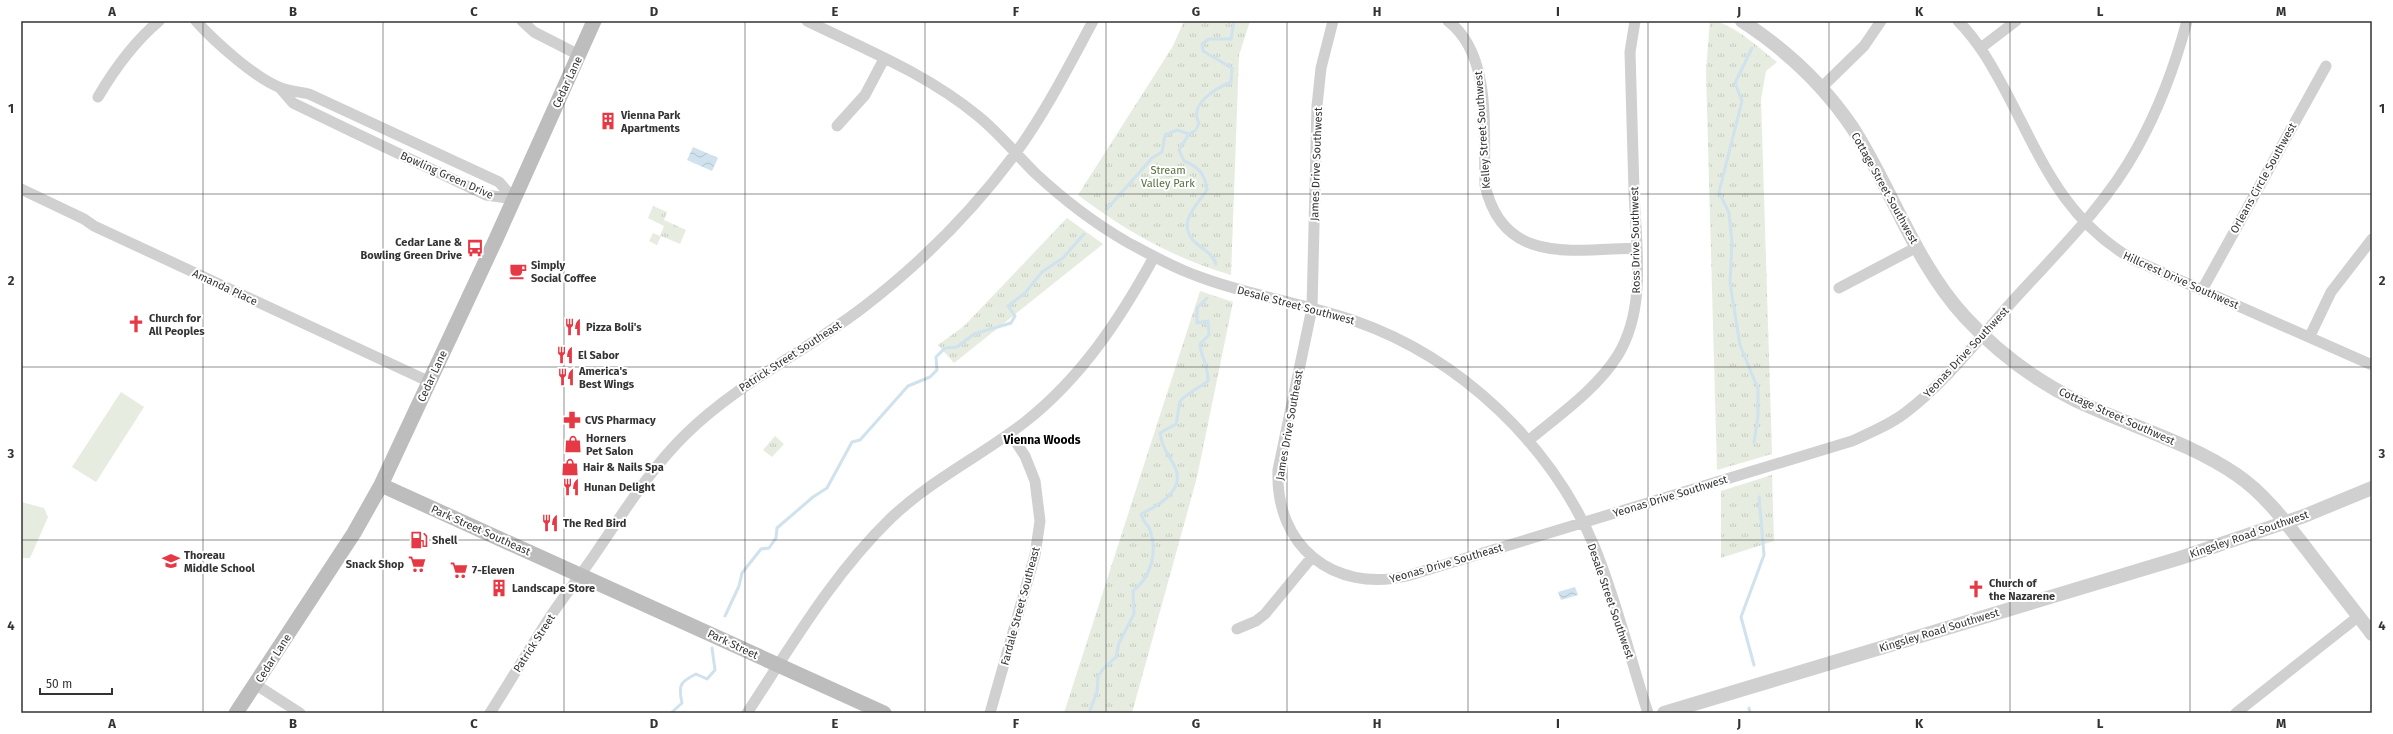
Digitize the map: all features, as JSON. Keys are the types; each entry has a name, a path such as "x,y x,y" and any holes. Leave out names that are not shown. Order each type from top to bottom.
{"main road":[{"name":"Cedar Lane","path":"236,713 354,533 381,485 430,382 594,21"},
{"name":"Park Street Southeast","path":"381,485 581,575"},
{"name":"Park Street","path":"581,575 884,713"}],"street":[{"path":"98,97 112,72 131,47 159,21"},
{"name":"Bowling Green Drive","path":"196,21 220,44 257,73 280,88 292,103 486,195 514,199"},
{"path":"522,21 537,34 579,55"},
{"name":"Desale Street Southwest","path":"807,21 934,85 959,101 988,124 1046,182 1077,208 1104,228 1154,256 1210,281 1312,308 1378,330 1430,358 1481,395 1528,441 1562,485 1582,523 1605,575 1648,713"},
{"name":"Patrick Street Southeast","path":"581,575 645,481 686,434 747,383 836,326 900,278 967,212 1016,152 1062,79 1093,21"},
{"name":"James Drive Southwest","path":"1312,308 1317,106 1321,68 1333,21"},
{"name":"Kelley Street Southwest","path":"1448,21 1469,45 1480,73 1485,185 1492,210 1500,221 1523,241 1547,250 1636,248"},
{"name":"Ross Drive Southwest","path":"1528,441 1597,382 1618,354 1627,337 1636,301 1636,248 1630,52 1635,21"},
{"name":"Cottage Street Southwest","path":"1742,21 1783,50 1822,88 1852,128 1917,247 1947,296 1982,335 2014,362 2057,390 2218,463 2259,492 2285,522 2372,634"},
{"path":"1822,88 1864,46 1881,21"},
{"name":"Hillcrest Drive Southwest","path":"1958,21 1982,47 2053,181 2083,222 2115,249 2132,259 2310,336 2372,365"},
{"path":"1982,47 2016,21"},
{"name":"Yeonas Drive Southwest","path":"1582,523 1870,433 1889,424 1924,398 2083,222 2119,178 2150,124 2169,80 2187,21"},
{"path":"837,126 864,96 884,59"},
{"name":"Orleans Circle Southwest","path":"2202,290 2326,66"},
{"name":"Bowling Green Drive","path":"280,88 309,94 499,182 514,199"},
{"name":"Amanda Place","path":"21,189 84,219 94,226 430,382"},
{"path":"2310,336 2331,292 2372,239"},
{"path":"1839,288 1917,247"},
{"path":"747,713 833,586 875,534 913,499 951,471 1010,432 1063,388 1087,361 1116,323 1154,256"},
{"name":"James Drive Southeast","path":"1312,308 1278,470 1279,501 1289,529 1312,557"},
{"name":"Fardale Street Southeast","path":"990,713 1035,555 1040,521 1035,481 1025,456 1010,432"},
{"name":"Kingsley Road Southwest","path":"1664,713 2180,558 2285,522 2372,488"},
{"name":"Yeonas Drive Southeast","path":"1312,557 1344,576 1376,581 1392,580 1582,523"},
{"path":"1237,629 1256,621 1265,614 1312,557"},
{"name":"Patrick Street","path":"490,713 554,612 581,575"},
{"path":"2236,713 2358,616"},
{"path":"255,684 300,713"}],"green space":[{"name":"Stream Valley Park","path":"1184,21 1250,21 1239,55 1231,275 1190,261 1170,252 1113,220 1078,195 1173,46"},
{"path":"1710,21 1718,22 1736,31 1754,43 1777,62 1766,71 1761,99 1772,454 1717,470 1706,71"},
{"path":"653,206 667,212 664,220 686,230 680,244 661,236 657,245 649,241 653,233 660,236 664,226 648,218"},
{"path":"1067,218 1103,244 954,363 938,345 964,326"},
{"path":"1200,291 1233,302 1197,477 1132,713 1064,713"},
{"path":"121,392 144,407 96,482 72,467"},
{"path":"775,436 784,444 772,457 763,450"},
{"path":"1772,475 1774,541 1721,558 1721,491"},
{"path":"21,502 44,508 48,517 30,558 21,558"}],"water":[{"path":"693,147 718,158 712,171 687,160"},
{"path":"1575,587 1578,595 1561,600 1558,592"}],"waterway":[{"path":"1216,264 1211,255 1190,237 1187,230 1187,223 1193,209 1207,190 1203,175 1194,166 1184,161 1179,150 1189,134 1196,130 1199,123 1197,110 1200,104 1218,88 1231,82 1232,68 1203,51 1202,44 1209,39 1231,39 1234,21"},
{"path":"1752,48 1735,83 1742,101 1719,192 1729,213 1732,243 1730,283 1740,345 1758,389 1758,416 1754,442"},
{"path":"1107,209 1152,158 1162,152 1165,135 1177,130 1189,134"},
{"path":"725,616 739,586 742,573 761,549 769,548 776,538 777,528 813,497 827,488 852,442 860,440 908,386 930,377 937,370 936,357 945,348 957,347 974,334 1011,323 1015,316 1008,306 1025,293 1042,272 1063,258 1084,234"},
{"path":"1089,713 1097,692 1098,677 1103,669 1116,657 1119,643 1134,614 1133,591 1144,579 1151,564 1153,555 1152,538 1149,528 1141,514 1162,502 1174,490 1177,483 1175,467 1164,447 1160,433 1176,424 1181,400 1208,381 1207,369 1200,344 1209,335 1208,321 1197,323 1197,308 1207,298"},
{"path":"1754,665 1741,617 1764,555 1759,497"},
{"path":"671,713 682,703 680,688 686,679 696,674 707,679 715,670 712,648"},
{"path":"1749,708 1750,713"}],"place":[{"name":"Vienna Park Apartments","path":"608,121"},
{"name":"Cedar Lane & Bowling Green Drive","path":"475,248"},
{"name":"Simply Social Coffee","path":"518,271"},
{"name":"Church for All Peoples","path":"136,324"},
{"name":"Pizza Boli's","path":"573,327"},
{"name":"El Sabor","path":"565,355"},
{"name":"America's Best Wings","path":"566,377"},
{"name":"CVS Pharmacy","path":"572,420"},
{"name":"Horners Pet Salon","path":"573,444"},
{"name":"Hair & Nails Spa","path":"570,467"},
{"name":"Hunan Delight","path":"571,487"},
{"name":"The Red Bird","path":"550,523"},
{"name":"Shell","path":"419,540"},
{"name":"Thoreau Middle School","path":"171,561"},
{"name":"Snack Shop","path":"417,564"},
{"name":"7-Eleven","path":"459,570"},
{"name":"Landscape Store","path":"499,588"},
{"name":"Church of the Nazarene","path":"1976,589"}],"district":[{"name":"Vienna Woods","path":"1042,440"}]}
